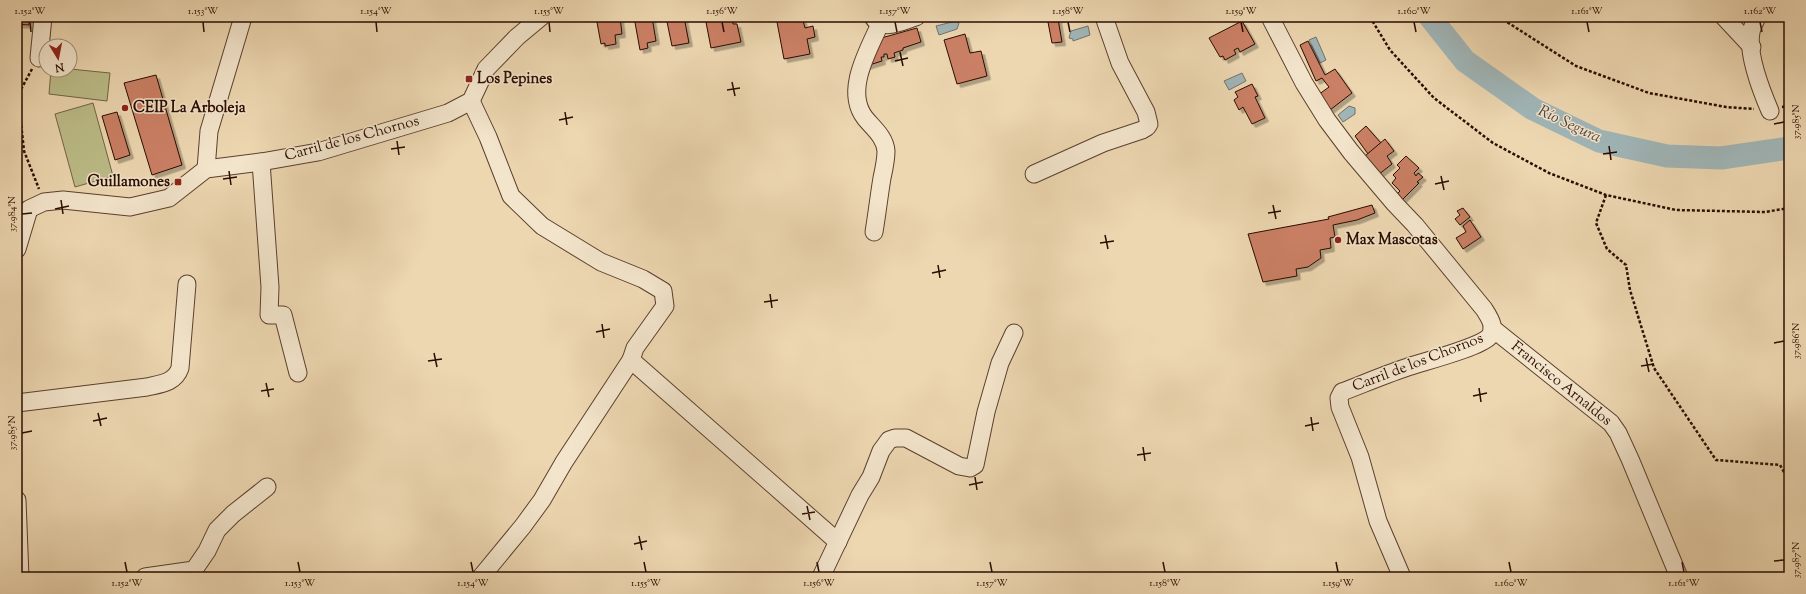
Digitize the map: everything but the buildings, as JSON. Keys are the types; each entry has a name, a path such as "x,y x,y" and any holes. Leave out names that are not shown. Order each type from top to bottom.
{"street":[{"path":"41,38 43,17"},
{"path":"17,249 29,208 44,202 63,200 130,207 169,198 206,169 209,131 243,17"},
{"path":"481,577 523,526 542,500 564,462 631,360 635,348 665,306 663,291 643,279 601,262 542,226 511,196 488,137 471,101 486,69 518,37 541,17"},
{"path":"874,232 886,151 882,137 860,109 856,90 876,20 892,24 916,17"},
{"path":"1034,174 1103,143 1142,130 1149,124 1146,112 1120,63 1104,17"},
{"name":"Carril de los Chornos","path":"1270,17 1304,83 1327,120 1351,152 1415,225 1484,309 1491,320 1492,328 1489,336 1477,344 1342,392 1339,398 1342,413 1360,457 1378,521 1402,577"},
{"path":"1724,17 1752,47"},
{"path":"1757,17 1751,32 1752,47 1757,78 1770,110"},
{"name":"Carril de los Chornos","path":"206,169 261,162 318,152 448,113 471,101"},
{"path":"261,162 270,287 269,316 283,315 298,374"},
{"path":"17,403 147,387 163,384 176,377 180,368 187,284"},
{"name":"Francisco Arnaldos","path":"1492,328 1611,423 1618,433 1630,459 1679,577"},
{"path":"821,577 860,495 871,477 881,451 889,440 895,438 906,438 959,466 970,468 974,465 986,412 1000,363 1014,333"},
{"path":"631,360 838,542"},
{"path":"146,577 194,570 207,551 217,530 233,514 267,487"},
{"path":"17,500 20,577"}],"path":[{"path":"1370,17 1390,50 1434,98 1493,142 1550,173 1606,195 1676,210 1765,212 1789,208"},
{"path":"1499,17 1576,66 1650,93 1726,107 1770,110 1789,106"},
{"path":"38,59 18,95 24,151 44,202"},
{"path":"1606,195 1596,223 1607,249 1626,265 1630,290 1654,368 1716,460 1780,465 1789,481"}],"green space":[{"path":"78,70 110,73 107,101 49,94 50,78 78,78"},
{"path":"93,103 113,176 75,187 55,114"}],"shaded area":[{"path":"956,21 959,23 957,29 939,35 936,26"},
{"path":"1088,26 1090,35 1073,41 1073,39 1069,38 1071,31"},
{"path":"1316,37 1326,60 1320,63 1309,40"},
{"path":"1242,73 1246,81 1229,90 1224,81"},
{"path":"1349,106 1355,108 1355,114 1343,122 1338,115"}],"waterway":[{"name":"Río Segura","path":"1430,17 1465,61 1533,109 1599,141 1667,156 1721,158 1789,148"}],"place":[{"name":"Los Pepines","path":"469,79"},
{"name":"CEIP La Arboleja","path":"125,108"},
{"name":"Guillamones","path":"178,182"},
{"name":"Max Mascotas","path":"1338,240"}]}
